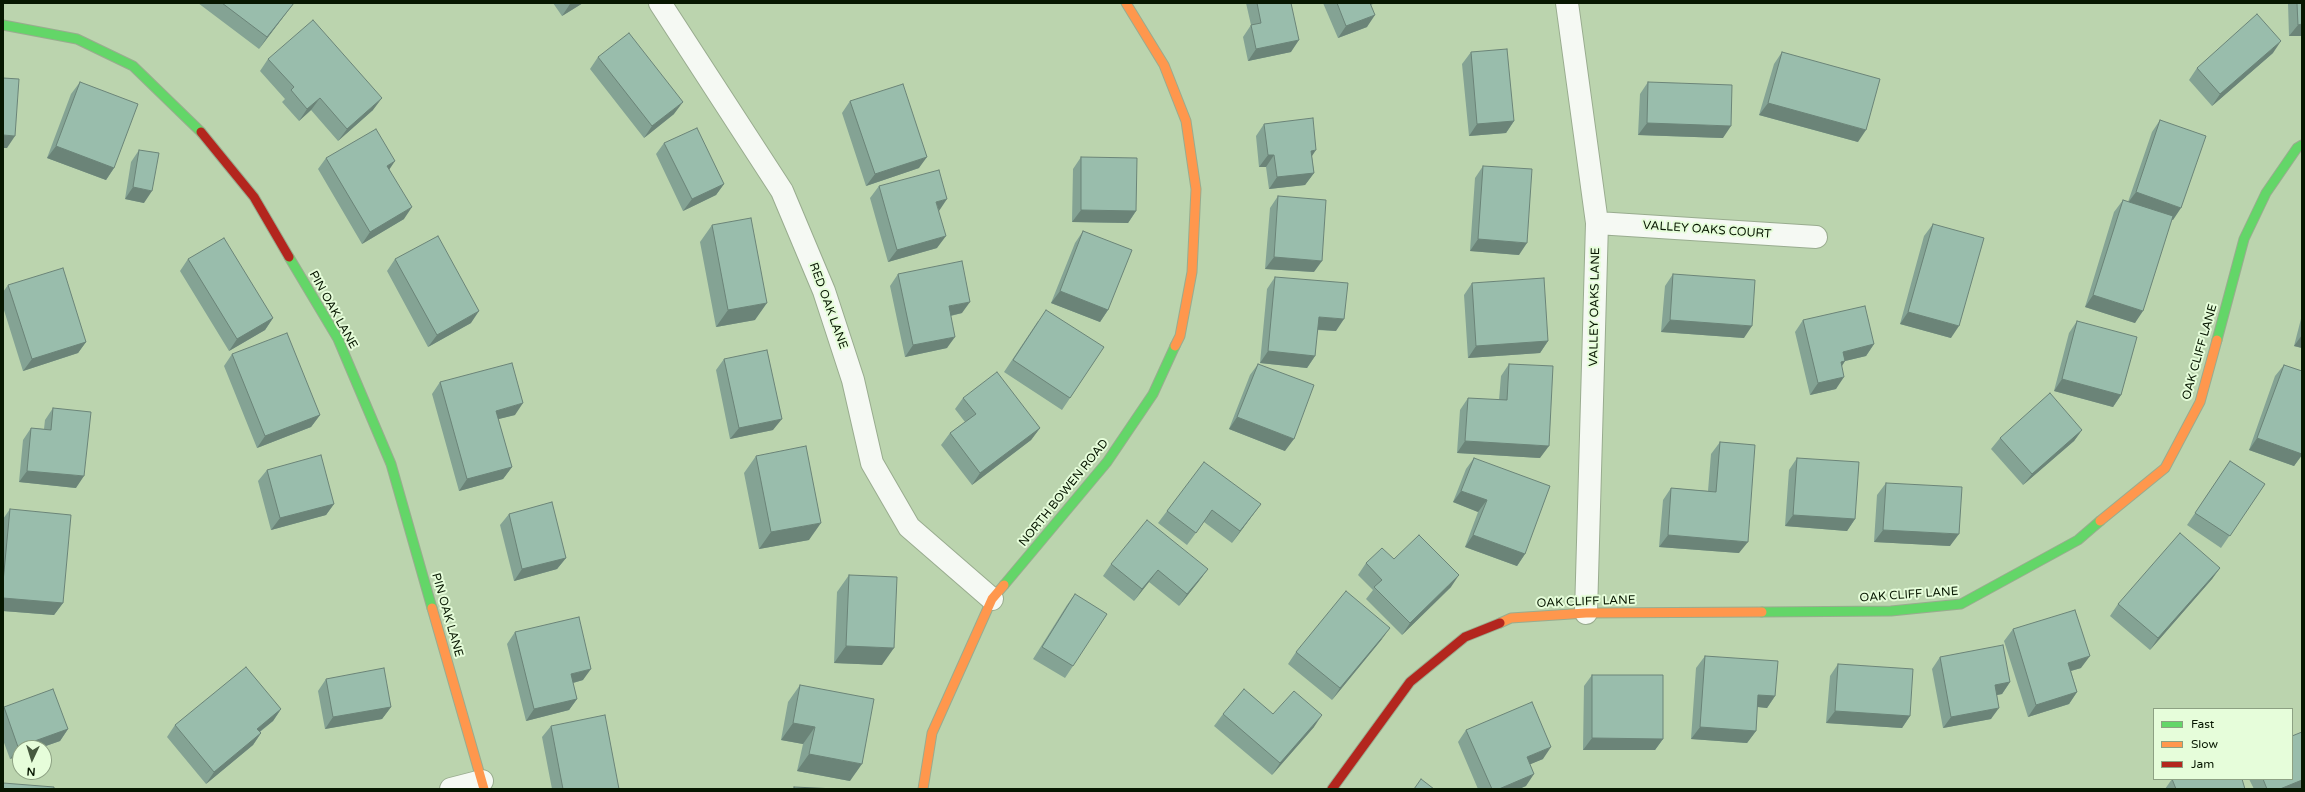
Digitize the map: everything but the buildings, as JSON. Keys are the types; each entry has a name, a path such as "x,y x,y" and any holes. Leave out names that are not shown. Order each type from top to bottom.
{"street":[{"name":"RED OAK LANE","path":"660,3 782,191 824,292 853,380 872,464 909,527 992,599"},
{"name":"VALLEY OAKS LANE","path":"1567,3 1597,223 1586,613"},
{"name":"NORTH BOWEN ROAD","path":"923,789 932,733 992,599 1107,462 1153,394 1180,336 1192,272 1196,189 1187,129 1164,65 1128,4"},
{"name":"PIN OAK LANE","path":"3,25 77,39 133,66 196,125 254,197 338,339 391,464 483,785"},
{"name":"OAK CLIFF LANE","path":"1332,789 1410,682 1465,637 1511,618 1586,613 1891,611 1961,604 2078,540 2165,468 2200,402 2244,239 2266,193 2298,148 2302,145"},
{"name":"VALLEY OAKS COURT","path":"1597,223 1816,237"},
{"path":"451,789 483,785"}],"traffic: fast":[{"path":"3,25 77,39 133,66 201,132"},
{"path":"2217,340 2244,239 2266,193 2297,148 2302,145"},
{"path":"289,257 338,339 391,464 432,608"},
{"path":"1004,585 1107,462 1153,394 1175,346"},
{"path":"1762,612 1891,611 1961,604 2078,540 2100,521"}],"traffic: slow":[{"path":"1126,3 1164,65 1186,121 1196,189 1192,272 1180,336 1175,346"},
{"path":"2100,521 2165,468 2200,402 2217,340"},
{"path":"923,789 932,733 992,599 1004,585"},
{"path":"432,608 484,789"},
{"path":"1500,623 1511,618 1586,613 1762,612"}],"traffic: jam":[{"path":"201,132 254,197 289,257"},
{"path":"1332,789 1410,682 1465,637 1500,623"}]}
